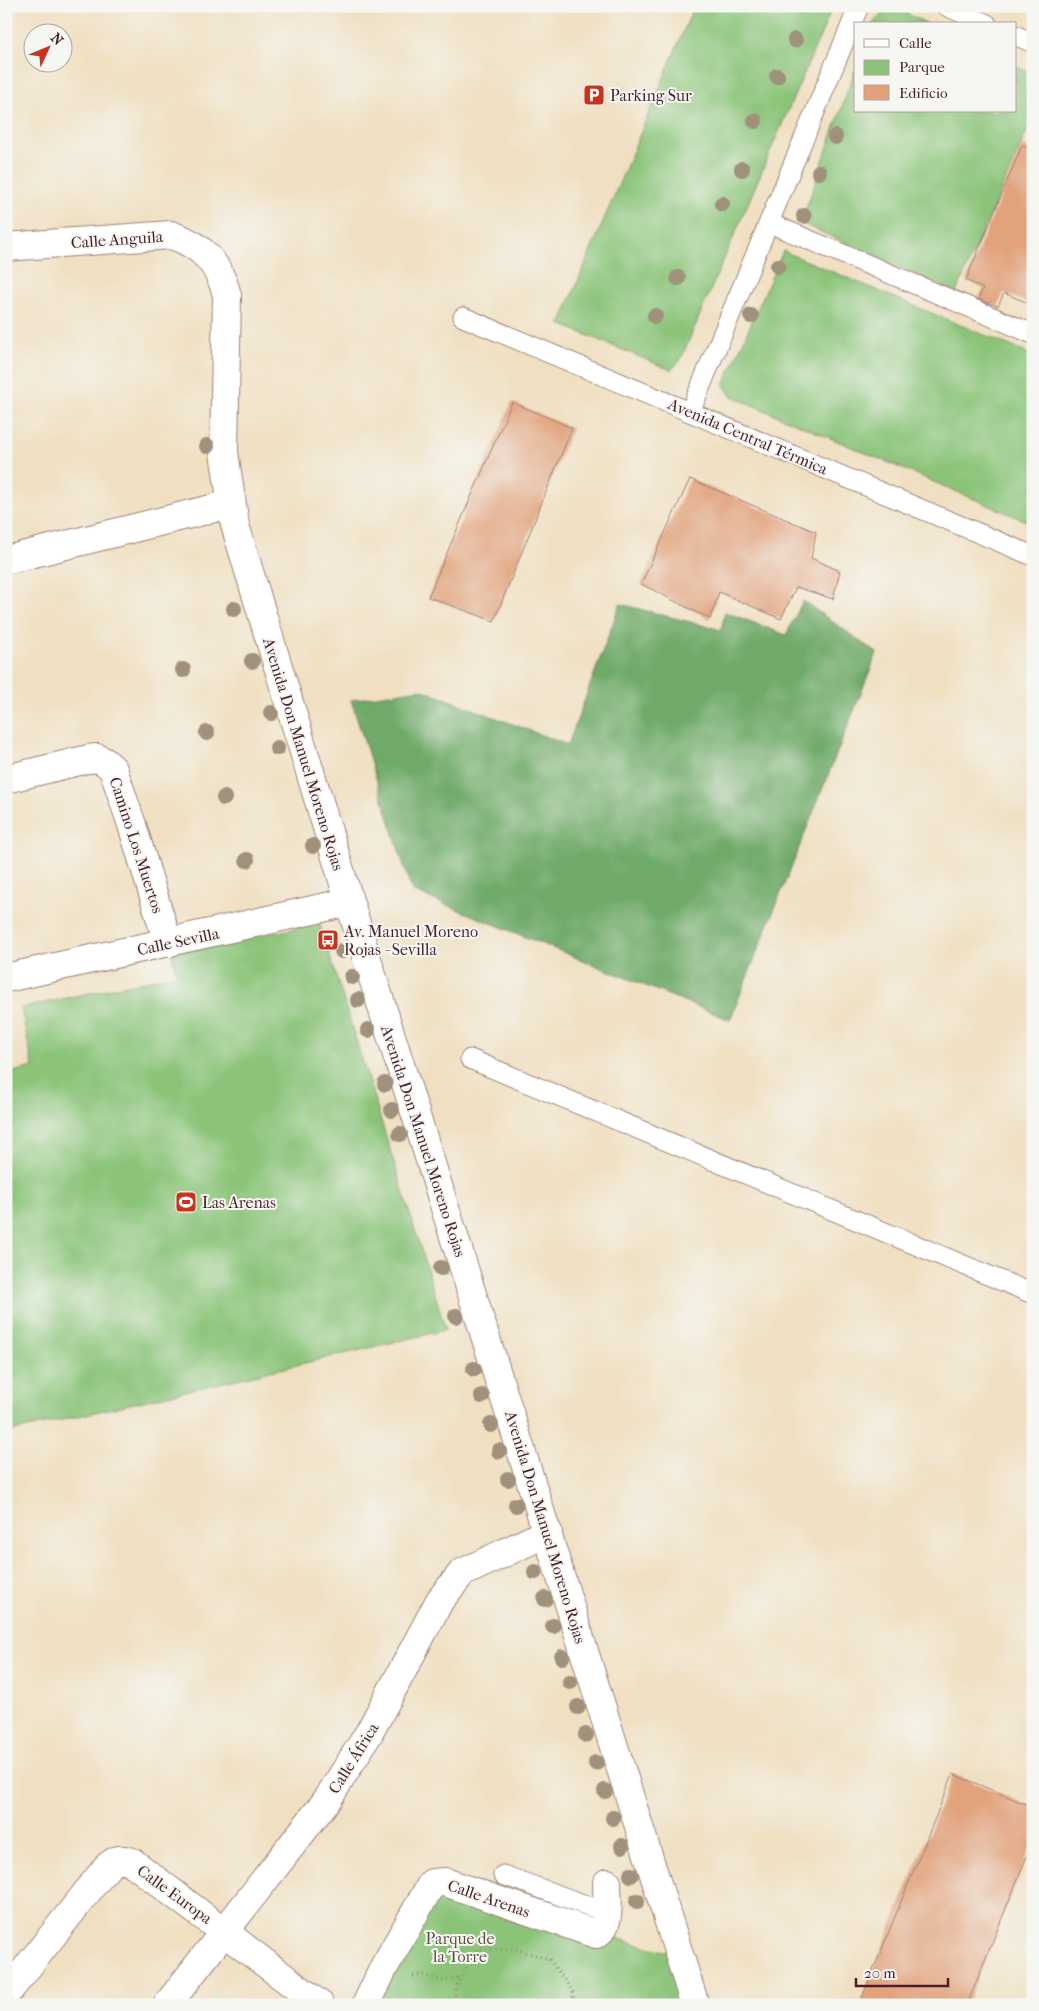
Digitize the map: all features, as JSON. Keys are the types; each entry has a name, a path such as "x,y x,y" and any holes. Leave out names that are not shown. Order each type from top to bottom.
{"street":[{"name":"Calle Anguila","path":"6,246 171,235 202,249 217,267"},
{"name":"Avenida Don Manuel Moreno Rojas","path":"217,267 227,296 224,452 235,525 349,902 548,1532 694,2005"},
{"path":"6,560 231,504"},
{"name":"Camino Los Muertos","path":"6,779 97,758 105,762 112,769 132,825 168,943"},
{"name":"Calle Sevilla","path":"6,978 349,902"},
{"name":"Calle África","path":"167,2005 327,1800 369,1733 440,1600 462,1574 548,1532"},
{"name":"Calle Europa","path":"6,1994 114,1861 122,1858 132,1862 224,1930 320,2005"},
{"name":"Calle Arenas","path":"366,2005 384,1967 428,1888 439,1881 596,1934 604,1928 608,1913"},
{"path":"607,1883 608,1913"}],"lane":[{"path":"690,412 860,6"},
{"path":"946,6 983,22"},
{"path":"1016,35 1033,43"},
{"path":"769,223 1033,334"},
{"name":"Avenida Central Térmica","path":"463,317 1033,556"},
{"path":"470,1059 1033,1294"},
{"path":"503,1874 608,1913"}],"path":[{"path":"454,2005 456,1986 478,1949 515,1949 549,1959 574,1993 572,2005"},
{"path":"384,1967 401,1976 423,1975 443,1980 461,1977"}],"green space":[{"path":"694,6 833,6 680,361 671,370 560,324"},
{"path":"891,6 924,22 874,22"},
{"path":"1016,66 1033,74 1033,117 956,293 801,223 854,73 854,112 1016,112"},
{"path":"783,251 1032,355 1033,524 731,396 724,385"},
{"path":"803,601 877,653 730,1020 412,891 351,700 420,689 568,745 620,604 721,630 725,612 786,635"},
{"name":"Las Arenas","path":"320,924 446,1330 6,1433 6,1074 33,1067 21,1008 177,974 171,952"},
{"name":"Parque de la Torre","path":"428,1888 679,1955 695,2005 366,2005"}],"building":[{"path":"1022,145 1033,151 1033,305 1004,293 998,306 978,299 983,289 966,280"},
{"path":"512,402 572,428 494,621 428,597"},
{"path":"690,479 816,532 811,558 840,571 833,599 796,587 781,619 719,592 710,619 641,584"},
{"path":"953,1774 1033,1807 1033,1841 967,2005 859,2005"}],"place":[{"name":"Parking Sur","path":"594,95"},
{"name":"Av. Manuel Moreno Rojas - Sevilla","path":"328,940"},
{"name":"Las Arenas","path":"186,1202"}]}
